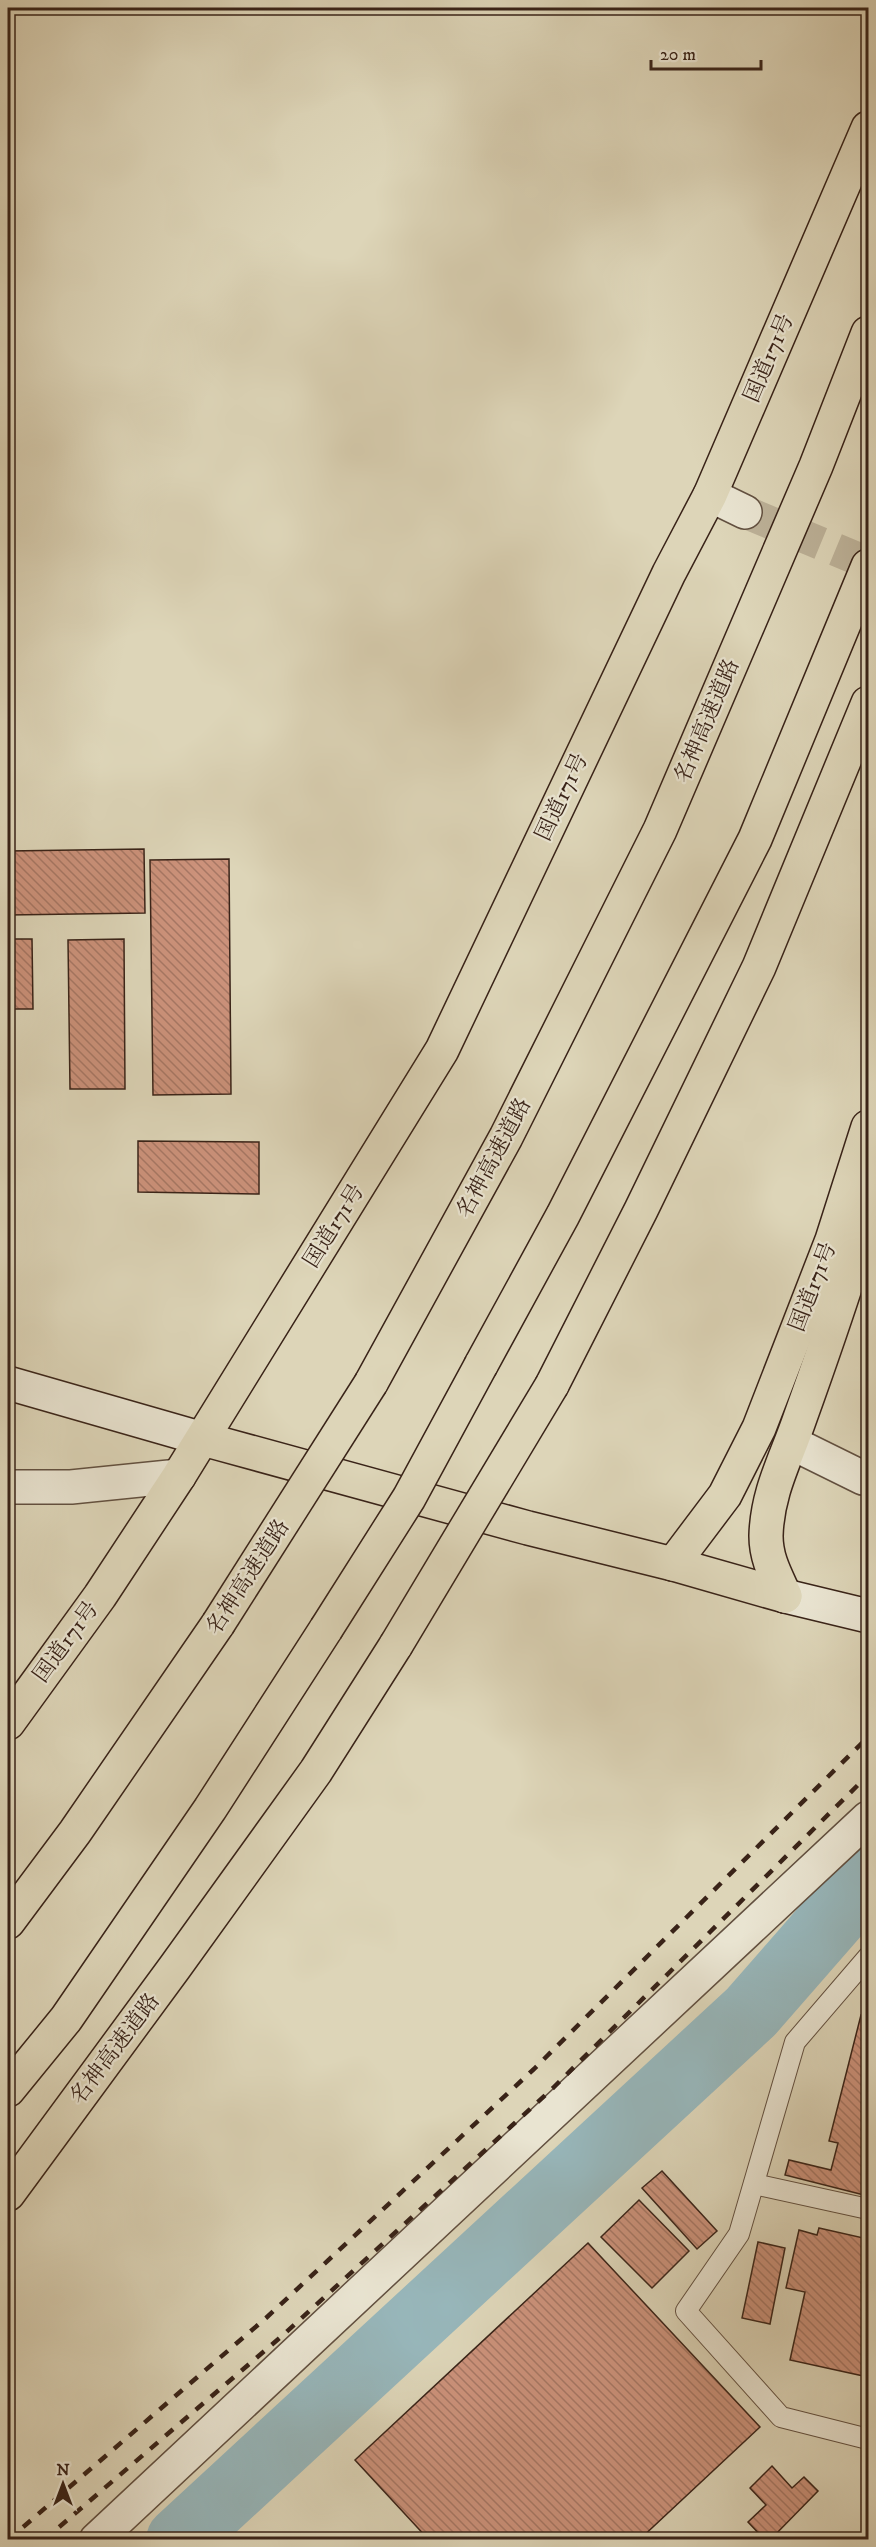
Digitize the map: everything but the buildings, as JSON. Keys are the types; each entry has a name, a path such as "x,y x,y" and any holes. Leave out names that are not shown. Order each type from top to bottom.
{"highway":[{"name":"国道171号","path":"8,1723 100,1596 203,1439 442,1050 669,573 710,495 868,128"},
{"name":"名神高速道路","path":"8,1922 75,1832 218,1624 371,1383 506,1137 660,830 816,466 868,333"},
{"path":"8,2090 66,2019 210,1809 409,1498 563,1215 755,839 868,566"},
{"name":"名神高速道路","path":"8,2194 176,1968 316,1771 396,1645 552,1384 641,1210 759,967 868,702"},
{"name":"国道171号","path":"673,1564 725,1496 759,1428 831,1240 868,1127"},
{"path":"785,1596 767,1557 766,1535 770,1496 792,1443 850,1279 868,1214"},
{"path":"203,1439 785,1596"}],"street":[{"path":"710,495 745,513"},
{"path":"8,1383 203,1439"},
{"path":"792,1443 863,1478 868,1478"},
{"path":"8,1486 71,1487 179,1476"},
{"path":"785,1596 868,1616"},
{"path":"96,2540 868,1818"}],"lane":[{"path":"868,1957 795,2043 739,2234 686,2311 781,2417 868,2439"},
{"path":"754,2184 868,2209"}],"waterway":[{"path":"179,2540 751,2012 861,1886 868,1864"}],"tunnel":[{"path":"745,512 868,563"}],"railway":[{"path":"8,2540 266,2318 534,2069 868,1737"},
{"path":"44,2540 283,2335 553,2088 868,1775"}]}
